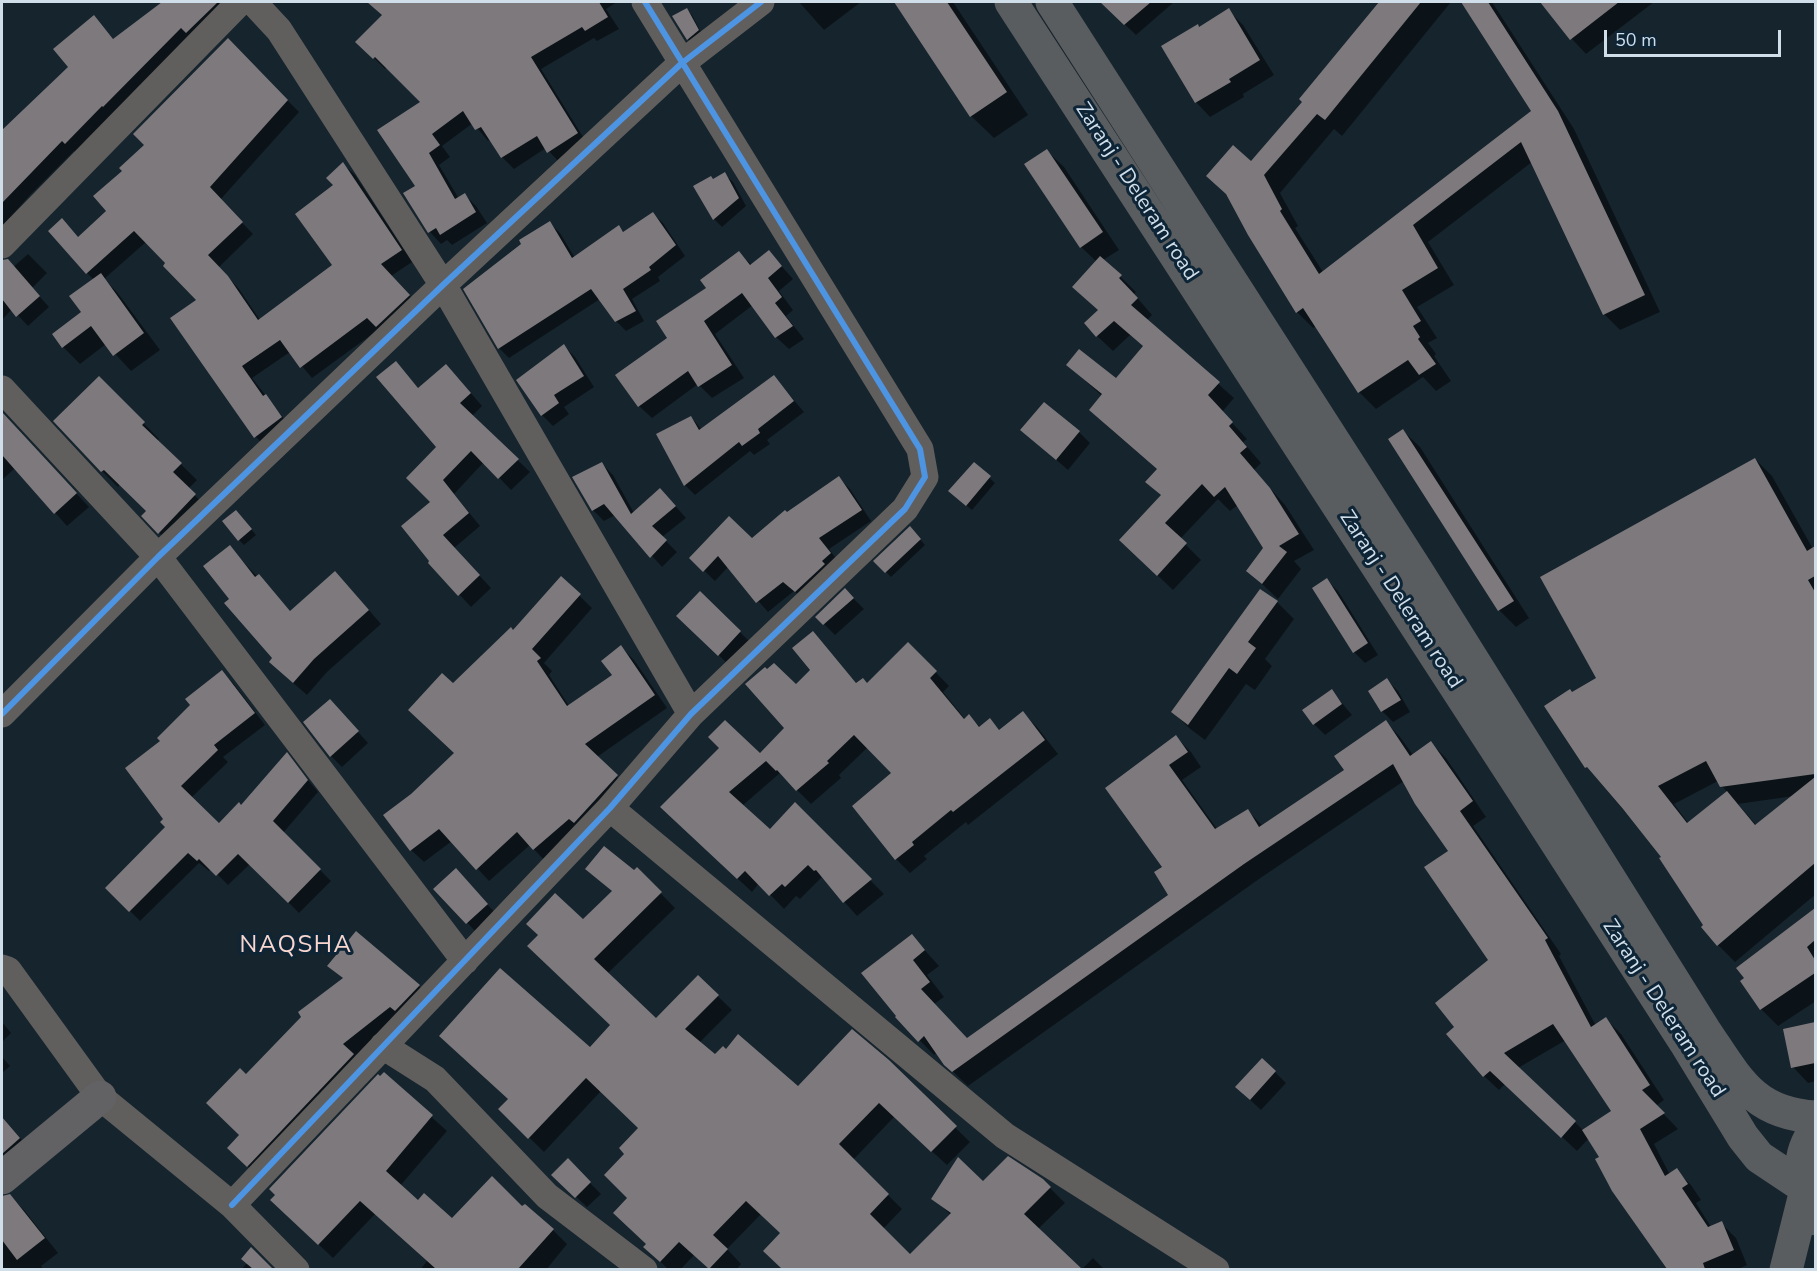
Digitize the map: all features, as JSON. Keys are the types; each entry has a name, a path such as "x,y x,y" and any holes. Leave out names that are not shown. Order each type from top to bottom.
{"highway":[{"name":"Zaranj - Deleram road","path":"1011,2 1522,789 1685,1042 1743,1137 1759,1157 1807,1201"},
{"name":"Zaranj - Deleram road","path":"1052,2 1417,571 1705,1031 1744,1087 1767,1106 1794,1116 1815,1118"},
{"path":"1786,1269 1807,1201 1801,1161 1809,1137 1815,1129"}],"street":[{"path":"2,245 240,2"},
{"path":"253,2 279,30 443,285 691,714"},
{"path":"232,1205 610,808 691,714 905,508 925,477 920,449 645,2"},
{"path":"2,714 158,557 443,285 682,63 761,2"},
{"path":"2,388 158,557 465,961"},
{"path":"610,808 1005,1136 1216,1269"},
{"path":"2,968 8,970 100,1097 232,1205 296,1269"},
{"path":"383,1046 435,1079 547,1196 644,1269"},
{"path":"2,1178 100,1097"}],"building":[{"path":"162,2 218,2 186,33 181,28 65,144 62,141 2,203 2,130 68,67 53,49 94,15 113,39"},
{"path":"367,2 599,2 608,17 585,31 582,27 531,57 578,133 547,153 537,136 501,158 481,127 475,130 463,111 432,134 440,145 429,153 455,199 465,193 476,212 440,235 436,228 428,233 403,193 415,186 377,130 420,102 375,57 373,59 355,42 382,15"},
{"path":"894,2 947,2 1007,92 970,117"},
{"path":"1100,2 1151,2 1124,25"},
{"path":"1379,2 1421,2 1325,120 1317,114 1264,175 1282,209 1280,211 1319,274 1531,111 1461,2 1488,2 1558,111 1645,295 1603,315 1521,142 1413,225 1438,268 1402,290 1421,321 1413,326 1420,337 1418,339 1436,364 1419,375 1408,360 1358,393 1303,308 1296,313 1248,235 1226,194 1206,176 1233,145 1251,161 1302,102 1299,99"},
{"path":"1540,2 1619,2 1570,40"},
{"path":"687,8 699,30 687,40 672,16"},
{"path":"1229,8 1260,60 1229,79 1231,82 1195,103 1161,46 1198,24 1199,27"},
{"path":"228,38 288,100 210,187 243,222 208,255 228,276 258,320 332,265 295,214 333,185 326,178 343,162 402,250 381,264 410,295 376,327 367,318 300,368 280,340 242,366 263,396 266,394 282,417 254,438 170,318 196,300 163,266 165,263 134,231 86,274 48,231 62,218 78,237 106,211 93,196 122,171 119,168 144,145 133,134"},
{"path":"1047,149 1103,232 1080,248 1024,164"},
{"path":"725,172 739,198 713,220 693,186 711,176 713,179"},
{"path":"653,212 676,245 649,267 651,270 623,289 636,311 615,322 591,289 498,349 463,289 521,244 519,240 550,221 572,258 619,225 623,232"},
{"path":"769,250 782,266 768,278 782,297 775,303 793,326 775,338 742,293 704,321 732,365 698,387 688,371 638,407 615,375 667,338 656,321 706,288 700,280 739,251 750,265"},
{"path":"1100,256 1122,275 1119,278 1138,298 1131,305 1220,382 1208,395 1233,422 1229,426 1247,447 1240,453 1270,488 1299,534 1279,546 1287,552 1262,584 1246,571 1263,548 1225,487 1214,497 1202,484 1165,523 1187,543 1157,576 1119,540 1161,495 1145,482 1157,469 1089,410 1102,394 1066,365 1079,349 1116,378 1143,346 1114,321 1096,337 1084,323 1098,310 1072,287"},
{"path":"8,259 40,296 16,317 2,299 2,260"},
{"path":"101,273 144,333 113,356 91,326 62,348 52,334 81,312 69,296"},
{"path":"564,344 584,376 554,395 559,403 541,416 516,380"},
{"path":"396,361 418,388 446,364 471,393 460,403 519,459 498,479 471,451 443,480 469,513 443,535 480,575 458,596 428,563 429,561 401,526 430,502 406,478 436,447 376,377"},
{"path":"774,375 794,401 758,429 760,433 742,446 739,442 684,486 656,434 691,416 699,430"},
{"path":"99,376 145,422 142,425 182,463 173,472 196,494 158,534 141,516 146,511 104,470 101,472 53,421"},
{"path":"1044,402 1080,431 1056,460 1020,430"},
{"path":"2,412 77,493 54,514 2,455"},
{"path":"1403,429 1514,601 1498,611 1388,439"},
{"path":"1755,458 1807,551 1815,546 1815,576 1808,580 1815,592 1815,774 1720,787 1706,761 1658,786 1687,823 1727,791 1755,825 1815,777 1815,863 1717,946 1701,927 1703,925 1659,858 1661,857 1623,809 1587,767 1585,768 1544,706 1570,689 1572,692 1596,678 1540,577"},
{"path":"602,462 631,514 660,488 676,506 652,526 667,540 650,558 604,504 592,511 572,477"},
{"path":"974,462 991,476 966,506 948,491"},
{"path":"839,476 862,510 819,538 831,553 822,561 825,564 795,592 783,582 756,603 718,556 703,572 689,558 729,516 752,538 785,510 787,512"},
{"path":"236,510 252,529 238,541 222,521"},
{"path":"910,526 921,539 885,573 873,561"},
{"path":"230,545 255,577 259,574 290,611 335,571 369,610 314,659 293,683 269,662 272,658 224,603 229,599 203,566"},
{"path":"561,576 581,594 532,649 541,658 537,661 567,706 612,675 601,661 621,645 655,695 585,744 618,775 574,823 569,819 533,850 517,832 476,870 439,829 410,851 383,815 411,794 454,753 408,710 442,673 453,683 511,627 513,630"},
{"path":"1327,578 1368,643 1353,653 1312,588"},
{"path":"845,588 854,598 823,625 815,617"},
{"path":"1260,589 1278,601 1248,642 1256,648 1237,674 1229,668 1188,725 1171,712"},
{"path":"700,591 741,631 718,656 676,616"},
{"path":"813,631 856,683 863,678 867,683 908,642 937,671 930,678 964,719 969,714 979,727 990,718 999,730 1023,711 1045,740 953,812 951,810 912,842 914,845 895,860 852,806 891,773 854,735 827,761 829,763 796,791 766,761 729,792 770,829 795,802 872,879 843,903 816,870 814,871 808,865 785,887 782,884 769,896 745,871 737,879 660,807 719,748 708,737 725,720 760,753 784,728 745,684 765,667 767,669 774,663 796,684 810,670 792,648"},
{"path":"222,670 255,713 214,745 218,750 181,786 219,823 239,802 241,805 287,752 308,780 273,821 321,869 288,903 238,854 216,876 199,859 197,861 188,853 129,912 105,888 165,827 160,822 163,819 125,768 160,741 157,738 190,705 185,699"},
{"path":"1387,678 1401,700 1381,712 1368,691"},
{"path":"1332,689 1342,704 1313,725 1302,710"},
{"path":"330,699 359,731 330,757 303,722"},
{"path":"1386,720 1410,756 1431,741 1473,801 1460,811 1548,938 1545,940 1591,1027 1606,1017 1650,1085 1642,1090 1665,1113 1640,1129 1665,1176 1677,1168 1688,1184 1682,1188 1708,1227 1722,1221 1734,1250 1703,1263 1705,1269 1667,1269 1612,1191 1595,1159 1599,1157 1582,1130 1611,1111 1553,1024 1504,1053 1576,1121 1561,1138 1490,1071 1483,1077 1446,1034 1454,1027 1435,1003 1488,960 1424,867 1448,851 1415,804 1393,764 1244,864 952,1072 944,1065 924,1036 918,1042 895,1017 861,973 912,934 925,950 913,960 930,982 921,989 967,1038 1168,895 1154,872 1162,867 1105,788 1176,735 1188,752 1169,765 1215,829 1248,809 1259,827 1344,770 1334,756"},
{"path":"604,846 634,870 637,867 662,892 594,959 656,1018 698,975 719,995 685,1029 715,1054 723,1046 726,1049 738,1034 798,1086 852,1029 889,1060 957,1126 931,1152 879,1103 839,1144 889,1194 870,1214 910,1254 951,1213 931,1199 958,1157 983,1181 1008,1156 1043,1179 1051,1187 1024,1214 1082,1269 782,1269 763,1251 780,1233 746,1201 713,1235 728,1249 709,1269 679,1242 660,1262 643,1247 646,1244 613,1213 627,1198 604,1175 624,1154 619,1148 638,1128 586,1078 528,1139 498,1109 508,1099 439,1036 500,968 590,1047 610,1025 527,946 538,935 526,924 555,893 583,919 612,891 585,869"},
{"path":"456,868 488,904 466,924 433,889"},
{"path":"1815,908 1815,940 1807,947 1815,960 1815,973 1760,1010 1740,981 1744,978 1736,968"},
{"path":"356,931 420,985 395,1011 390,1007 343,1044 354,1054 247,1167 227,1148 239,1135 206,1103 240,1068 246,1074 301,1017 298,1012 343,978 327,966"},
{"path":"1815,1022 1815,1063 1791,1068 1783,1029"},
{"path":"1262,1058 1276,1071 1250,1100 1235,1087"},
{"path":"384,1072 433,1115 386,1171 418,1200 424,1193 452,1218 492,1176 522,1206 525,1204 554,1229 518,1269 436,1269 360,1201 318,1245 270,1200 275,1195 269,1189 378,1074 380,1076"},
{"path":"2,1117 20,1138 2,1154"},
{"path":"568,1158 591,1182 575,1198 551,1175"},
{"path":"10,1194 45,1238 17,1260 2,1240 2,1196"},
{"path":"251,1247 273,1269 253,1269 241,1259"}],"cycle path":[{"path":"232,1205 610,808 691,714 905,509 925,477 920,449 645,2"},
{"path":"2,714 158,557 443,285 682,63 761,2"}],"district":[{"name":"NAQSHA","path":"296,946"}]}
